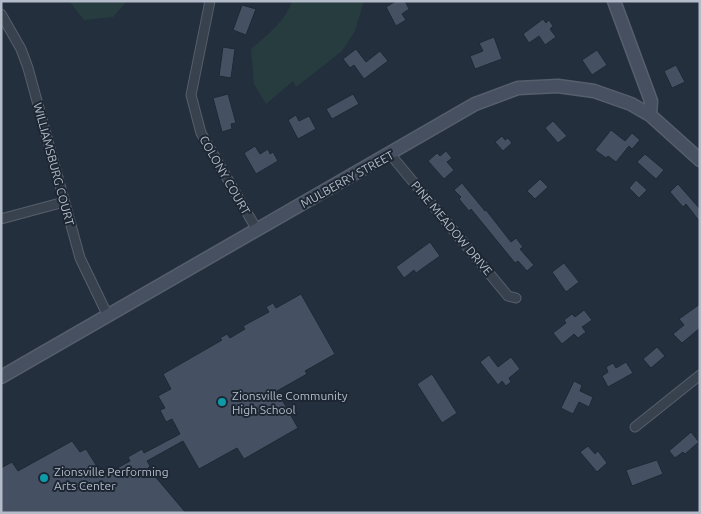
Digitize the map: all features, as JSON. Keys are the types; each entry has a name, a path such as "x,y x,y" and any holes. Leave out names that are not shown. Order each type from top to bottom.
{"street":[{"name":"COLONY COURT","path":"210,1 191,95 201,133 257,230"},
{"path":"614,1 651,101 650,115"},
{"name":"WILLIAMSBURG COURT","path":"1,14 21,49 28,68 80,258 107,314"},
{"name":"MULBERRY STREET","path":"1,377 107,314 476,104 518,88 558,86 594,91 631,104 650,115 700,160"},
{"name":"PINE MEADOW DRIVE","path":"390,154 508,296 516,298"},
{"path":"1,219 64,202"},
{"path":"635,427 700,375"}],"green space":[{"path":"69,1 127,1 113,17 84,20"},
{"path":"292,1 364,1 355,31 342,51 296,87 293,81 266,104 254,84 251,49 280,22"}],"building":[{"path":"396,1 405,1 409,9 402,14 406,20 396,26 386,7"},
{"path":"242,5 256,9 246,35 233,30"},
{"path":"543,19 546,23 549,20 553,26 550,29 556,37 545,45 539,36 529,43 523,34"},
{"path":"494,37 502,59 475,69 470,56 483,51 479,43"},
{"path":"223,47 235,49 231,78 219,76"},
{"path":"356,49 366,62 380,51 388,61 364,79 354,65 350,68 343,59"},
{"path":"597,50 607,65 592,75 582,60"},
{"path":"676,65 685,82 672,88 664,71"},
{"path":"228,94 236,123 231,124 232,129 222,132 213,98"},
{"path":"353,94 359,104 332,119 326,109"},
{"path":"296,115 299,121 309,116 316,129 298,139 288,120"},
{"path":"553,121 567,136 558,143 545,128"},
{"path":"611,130 625,141 632,133 640,140 632,149 629,146 616,162 595,150"},
{"path":"502,136 505,140 508,138 512,143 503,151 495,142"},
{"path":"255,146 260,154 268,149 270,154 273,152 278,161 256,174 244,153"},
{"path":"446,151 452,158 447,162 454,170 444,179 428,161 437,153 440,156"},
{"path":"645,154 664,170 656,179 637,162"},
{"path":"540,179 548,187 535,199 527,191"},
{"path":"636,180 647,190 639,198 629,188"},
{"path":"462,183 511,242 516,238 523,247 520,249 534,265 527,271 518,261 515,263 471,209 469,211 459,199 461,197 454,190"},
{"path":"678,184 700,209 700,222 686,204 683,207 670,192"},
{"path":"430,242 440,256 416,273 414,270 404,278 396,267"},
{"path":"564,263 579,282 566,292 552,272"},
{"name":"Zionsville Community High School","path":"301,294 335,354 305,371 307,374 277,391 298,428 244,459 237,448 199,469 183,441 147,461 150,466 148,468 186,513 1,513 1,468 12,462 18,471 72,441 80,452 86,449 103,476 130,461 128,457 142,449 144,453 180,434 172,419 166,422 160,410 165,408 158,396 171,389 163,374 222,340 220,338 227,334 230,338 245,329 243,326 269,312 266,307 273,303 276,308"},
{"path":"700,304 700,328 682,343 673,334 684,325 679,319"},
{"path":"584,310 592,320 582,327 586,332 578,338 574,334 562,344 553,333 566,323 564,320 572,314 575,317"},
{"path":"657,347 665,356 651,368 643,359"},
{"path":"489,355 498,367 511,357 520,369 509,378 511,382 506,386 502,381 498,385 480,362"},
{"path":"626,362 633,373 608,387 602,376 608,372 606,367 613,363 616,368"},
{"path":"432,374 457,413 442,423 417,384"},
{"path":"574,381 582,385 580,391 593,397 589,407 579,402 573,414 561,408"},
{"path":"691,432 699,442 685,454 683,452 675,458 669,451"},
{"path":"588,446 595,454 598,451 607,463 597,472 580,452"},
{"path":"657,460 663,474 632,486 626,470"}],"place":[{"name":"Zionsville Community High School","path":"222,402"},
{"name":"Zionsville Performing Arts Center","path":"44,478"}]}
